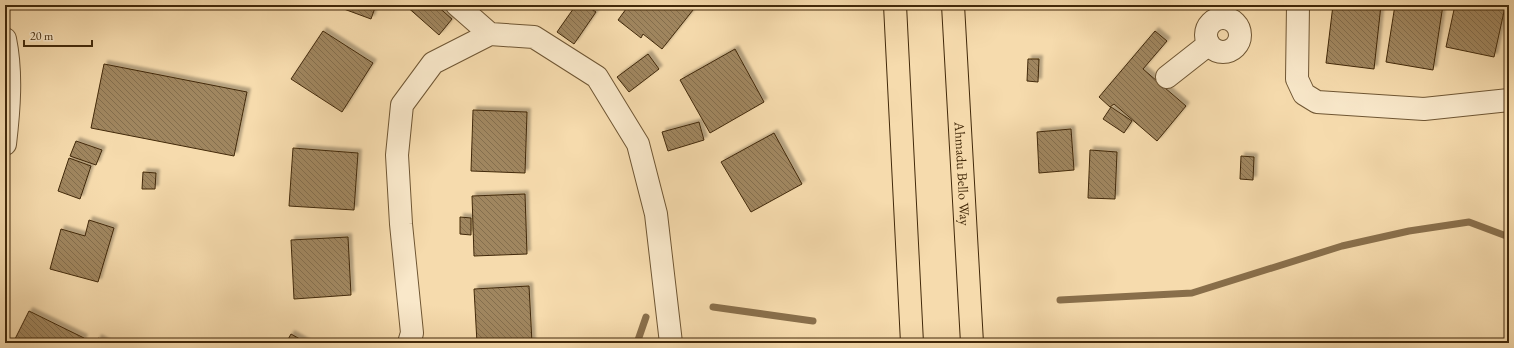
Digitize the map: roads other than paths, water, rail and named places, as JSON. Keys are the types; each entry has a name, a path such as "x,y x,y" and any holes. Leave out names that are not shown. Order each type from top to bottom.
{"main road":[{"name":"Ahmadu Bello Way","path":"953,5 972,343"},
{"path":"893,6 912,343"}],"street":[{"path":"457,5 490,34"},
{"path":"1298,5 1296,79 1304,94 1317,102 1424,109 1509,100"},
{"path":"1223,11 1238,26 1241,34 1239,43 1232,50 1224,52 1215,50 1208,44 1206,35 1208,26 1223,11"},
{"path":"409,343 412,333 401,224 397,155 402,105 433,63 490,34 534,37 597,77 638,144 656,214 671,343"},
{"path":"5,39 8,53 9,109 5,144"},
{"path":"1167,77 1208,44"}],"waterway":[{"path":"1060,300 1192,293 1342,246 1409,231 1469,222 1509,237"},
{"path":"713,307 813,321"},
{"path":"637,343 646,317"}]}
